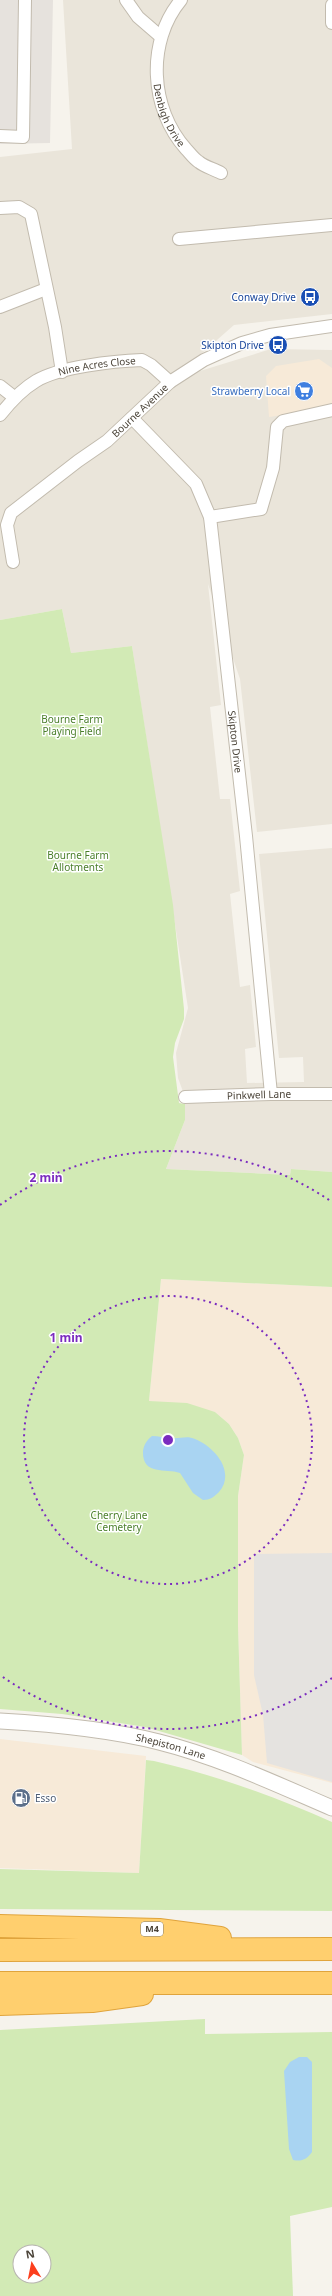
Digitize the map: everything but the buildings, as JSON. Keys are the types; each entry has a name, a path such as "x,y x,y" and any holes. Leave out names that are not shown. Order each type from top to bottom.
{"highway":[{"name":"M4","path":"0,1926 159,1930 303,1949"},
{"name":"M4","path":"0,1950 332,1948"},
{"path":"0,1983 332,1983"},
{"path":"0,2004 92,2001 214,1983"}],"street":[{"path":"0,136 23,137 25,0"},
{"path":"126,0 138,17 160,36"},
{"name":"Denbigh Drive","path":"181,0 160,36 156,78 165,116 176,137 198,162 221,173"},
{"path":"332,5 332,23"},
{"path":"0,208 19,208 31,214 55,327 62,372"},
{"path":"179,239 332,225"},
{"path":"0,307 46,289"},
{"name":"Bourne Avenue","path":"13,562 7,526 10,513 78,461 107,441 170,382 204,360 242,343 270,335 332,326"},
{"name":"Nine Acres Close","path":"0,415 18,394 37,380 62,372 142,360 151,365 170,382"},
{"path":"0,386 18,394"},
{"path":"210,517 262,509 273,468 277,427 283,421 332,410"},
{"name":"Skipton Drive","path":"132,418 196,484 210,517 246,836 271,1094"},
{"name":"Pinkwell Lane","path":"185,1097 271,1094 332,1094"},
{"name":"Shepiston Lane","path":"0,1721 80,1728 160,1742 256,1774 332,1808"}],"shaded area":[{"path":"0,0 53,0 50,143 0,144"},
{"path":"63,0 332,0 332,314 234,325 109,435 174,379 271,349 332,350 332,824 257,832 240,679 208,584 221,705 210,707 220,799 230,799 240,891 230,894 240,987 250,985 256,1047 245,1049 247,1083 304,1082 303,1057 279,1058 259,854 332,848 332,1172 291,1169 290,1175 166,1169 185,1120 185,1097 178,1078 176,1053 188,1008 132,646 71,653 62,609 0,620 0,157 72,149"},
{"path":"319,359 332,368 332,408 269,417 266,376 276,366"},
{"path":"161,1279 332,1287 332,1783 253,1762 242,1755 238,1626 238,1496 244,1455 238,1438 229,1424 215,1412 149,1401"},
{"path":"332,1553 332,1782 267,1763 263,1715 254,1675 254,1554"},
{"path":"0,1739 146,1756 139,1873 0,1868"}],"green space":[{"name":"Cherry Lane Cemetery","path":"62,609 71,653 132,646 173,905 184,1009 184,1019 175,1043 173,1057 179,1103 185,1104 185,1120 166,1169 290,1175 291,1169 332,1172 332,1287 161,1279 149,1401 187,1403 215,1412 229,1424 238,1438 244,1455 238,1496 238,1626 242,1755 145,1727 62,1714 0,1709 0,620"},
{"path":"146,1760 199,1773 244,1787 288,1803 332,1822 332,1911 0,1909 0,1869 139,1873"},
{"path":"205,2019 205,2034 332,2032 332,2207 290,2216 293,2296 0,2296 0,2030"}],"water":[{"path":"152,1436 192,1438 210,1448 221,1461 224,1469 224,1484 219,1492 212,1498 203,1500 193,1493 180,1473 150,1468 144,1459 143,1449 146,1442"},
{"path":"299,2057 307,2057 312,2062 312,2152 306,2158 299,2161 293,2160 289,2149 284,2071 290,2062"}],"place":[{"name":"Conway Drive","path":"310,297"},
{"name":"Skipton Drive","path":"278,345"},
{"name":"Strawberry Local","path":"304,391"},
{"name":"Esso","path":"21,1798"}],"park label":[{"name":"Bourne Farm Playing Field","path":"72,724"},
{"name":"Bourne Farm Allotments","path":"78,860"}]}
